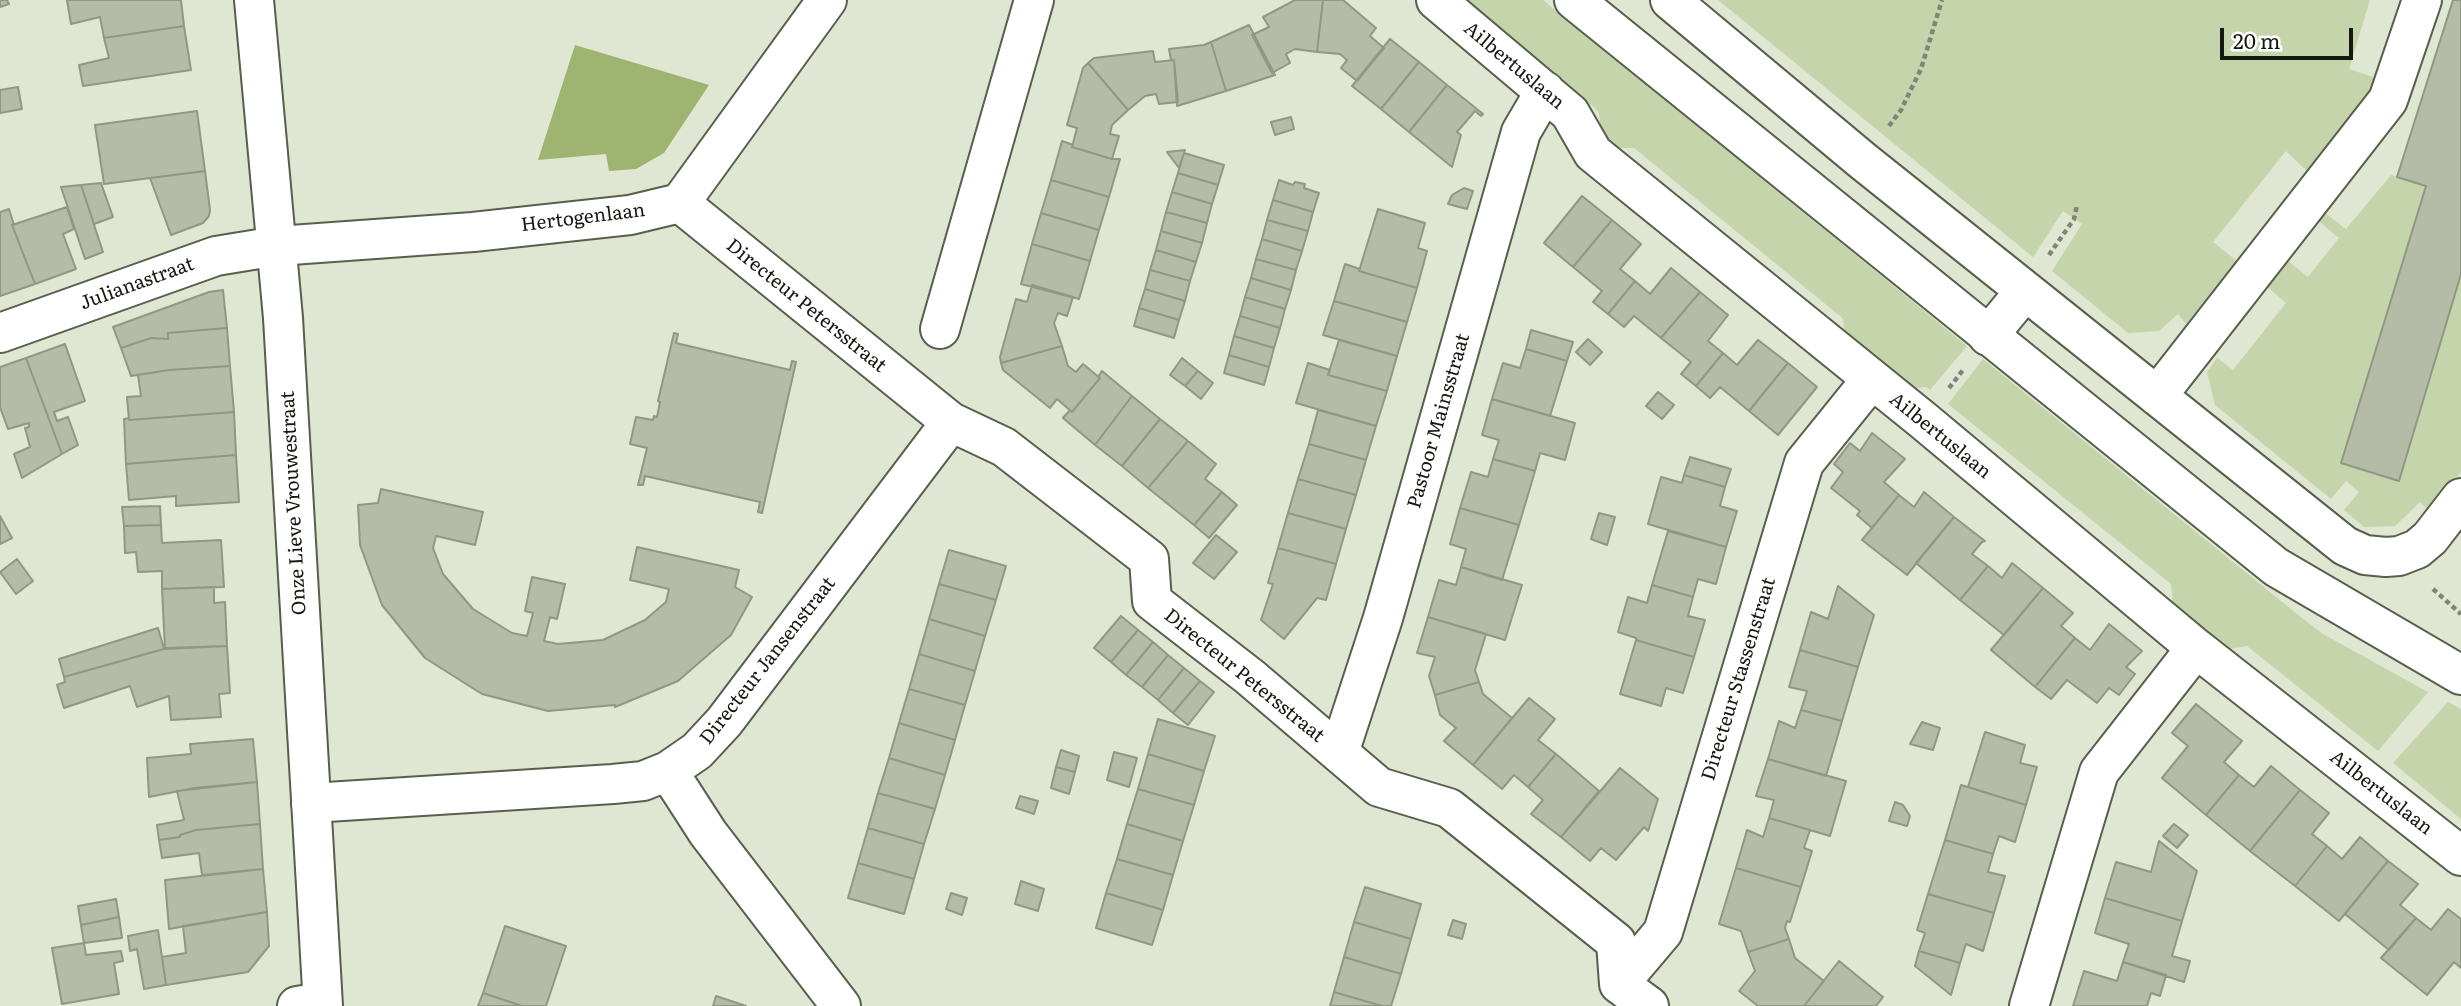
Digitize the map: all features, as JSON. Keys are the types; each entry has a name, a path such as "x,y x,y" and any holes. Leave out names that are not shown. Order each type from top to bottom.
{"street":[{"name":"Onze Lieve Vrouwestraat","path":"254,0 284,318 311,803 314,1005"},
{"path":"680,203 827,0"},
{"path":"940,329 1034,0"},
{"name":"Ailbertuslaan","path":"1436,0 1570,113 1593,153 1924,421 2196,648 2461,856"},
{"path":"1574,0 2008,312 2157,396 2345,546 2365,555 2399,556 2417,550 2430,538 2461,498"},
{"path":"1670,0 1863,160 2008,312 2276,567 2461,675"},
{"path":"2157,396 2388,100 2422,0"},
{"name":"Pastoor Mainsstraat","path":"1339,753 1383,618 1521,132 1545,92"},
{"name":"Hertogenlaan","path":"277,246 630,215 680,203"},
{"name":"Directeur Petersstraat","path":"680,203 951,422 1004,447 1149,559 1152,601 1250,677 1379,787 1449,808 1616,942 1634,995"},
{"name":"Julianastraat","path":"0,333 216,256 277,246"},
{"name":"Directeur Stassenstraat","path":"1634,995 1663,932 1804,463 1871,380"},
{"name":"Directeur Jansenstraat","path":"311,803 623,783 643,781 668,771 697,751 724,722 951,422"},
{"path":"2029,1006 2099,772 2196,648"},
{"path":"668,771 708,833 841,1006"}],"path":[{"path":"1863,160 1901,110 1921,69 1942,0"},
{"path":"1924,421 2008,312 2074,219 2077,205"}],"green space":[{"path":"1461,0 1543,0 1967,346 1930,390 1926,387 1910,389 1845,335 1843,319 1840,316 1634,148 1616,148 1602,137 1599,113 1595,108"},
{"path":"1718,0 2370,0 2349,69 2379,79 2376,90 2308,172 2286,151 2213,242 2237,261 2186,324 2178,314 2159,331 2128,333 2052,271 2082,224 2063,211 2033,257"},
{"path":"575,45 709,85 664,153 636,169 609,171 606,154 538,160"},
{"path":"2391,175 2426,186 2342,463 2399,481 2461,274 2461,472 2430,512 2420,502 2395,526 2364,527 2344,510 2359,492 2346,481 2331,499 2215,405 2207,372 2217,358 2233,370 2286,303 2262,282 2283,257 2308,277 2339,238 2315,218 2321,210 2346,229"},
{"path":"1983,359 2323,634 2428,692 2378,751 2247,646 2230,649 2173,603 2171,584 1948,404"},
{"path":"2448,702 2461,709 2461,819 2393,763"}],"building":[{"path":"0,0 7,0 9,4 0,7"},
{"path":"67,0 181,0 184,26 104,38 100,17 71,24"},
{"path":"1295,0 1323,0 1317,52 1295,49 1286,54 1290,63 1272,73 1252,35 1269,27 1263,17"},
{"path":"1323,0 1343,0 1376,28 1370,36 1384,48 1357,81 1341,68 1347,60 1340,54 1317,52"},
{"path":"2453,0 2461,0 2461,274 2399,481 2341,463 2426,186 2397,177"},
{"path":"1249,25 1275,75 1226,91 1211,42"},
{"path":"184,26 191,70 83,86 79,65 109,58 104,38"},
{"path":"1390,39 1419,62 1381,109 1352,86"},
{"path":"1211,42 1226,91 1177,106 1174,60 1171,60 1169,49"},
{"path":"1153,51 1155,62 1174,60 1178,102 1159,104 1156,94 1145,96 1128,110 1088,63 1094,58"},
{"path":"1419,62 1447,85 1409,132 1381,109"},
{"path":"1088,63 1128,110 1112,125 1110,134 1119,136 1112,159 1072,147 1077,128 1067,125 1083,68"},
{"path":"1447,85 1483,114 1481,116 1475,111 1457,132 1461,135 1452,167 1409,132"},
{"path":"18,87 22,109 0,113 0,90"},
{"path":"197,111 205,171 104,184 95,125"},
{"path":"1291,117 1294,129 1275,135 1271,122"},
{"path":"1062,141 1073,145 1072,147 1120,159 1109,197 1051,180"},
{"path":"1185,150 1179,168 1167,152"},
{"path":"1184,153 1224,165 1218,185 1178,173"},
{"path":"205,171 209,216 203,223 171,235 150,178"},
{"path":"1178,173 1218,185 1212,204 1172,192"},
{"path":"1051,180 1109,197 1099,230 1041,213"},
{"path":"1279,180 1293,185 1295,182 1305,184 1304,188 1319,193 1313,212 1273,200"},
{"path":"101,183 113,217 94,224 81,185"},
{"path":"81,185 103,252 85,259 61,187"},
{"path":"1464,188 1473,191 1467,209 1448,204 1452,195"},
{"path":"1172,192 1212,204 1207,223 1166,212"},
{"path":"1582,196 1612,220 1573,267 1544,243"},
{"path":"1273,200 1313,212 1308,231 1267,220"},
{"path":"67,207 74,229 63,234 76,269 35,284 12,225"},
{"path":"9,209 12,225 35,284 0,296 0,212"},
{"path":"1378,209 1425,223 1418,248 1427,251 1417,288 1359,271"},
{"path":"1166,212 1207,223 1202,243 1161,231"},
{"path":"1041,213 1099,230 1090,261 1032,244"},
{"path":"1267,220 1308,231 1302,251 1262,239"},
{"path":"1612,220 1641,244 1620,269 1635,281 1608,314 1593,302 1602,291 1573,267"},
{"path":"1161,231 1202,243 1196,262 1156,250"},
{"path":"1262,239 1302,251 1296,270 1256,259"},
{"path":"1032,244 1090,261 1079,299 1021,284"},
{"path":"1156,250 1196,262 1190,281 1150,270"},
{"path":"1256,259 1296,270 1291,290 1251,278"},
{"path":"1345,264 1360,269 1359,271 1417,288 1407,322 1334,301"},
{"path":"1671,268 1700,292 1661,338 1634,316 1624,327 1608,314 1635,281 1650,294"},
{"path":"1150,270 1190,281 1185,301 1145,289"},
{"path":"1251,278 1291,290 1285,309 1245,297"},
{"path":"1032,285 1073,297 1067,316 1058,313 1054,323 1062,346 1001,363 1000,357 1016,299 1027,302"},
{"path":"1145,289 1185,301 1179,320 1139,308"},
{"path":"223,290 227,328 168,333 168,339 151,338 121,348 113,327 209,292"},
{"path":"1700,292 1728,315 1708,341 1723,353 1696,386 1681,374 1691,362 1661,338"},
{"path":"1245,297 1285,309 1280,328 1240,316"},
{"path":"1334,301 1407,322 1397,356 1323,335"},
{"path":"1139,308 1179,320 1174,338 1134,326"},
{"path":"1240,316 1280,328 1274,348 1234,336"},
{"path":"227,328 230,366 169,370 131,376 121,348 151,338 168,339 168,333"},
{"path":"1531,330 1573,342 1567,361 1526,349"},
{"path":"674,333 678,334 676,343 790,370 792,361 796,362 762,513 758,512 760,502 645,476 643,485 638,485 647,448 630,444 636,417 653,420 654,416 657,417 658,401"},
{"path":"1234,336 1274,348 1269,367 1229,355"},
{"path":"1588,339 1602,352 1590,365 1576,352"},
{"path":"1339,340 1397,356 1387,391 1328,375"},
{"path":"1758,340 1788,363 1749,411 1720,387 1710,398 1696,386 1723,353 1737,365"},
{"path":"65,344 85,401 54,412 57,421 68,417 78,445 62,454 26,358"},
{"path":"1062,346 1068,366 1076,372 1083,364 1100,378 1072,412 1057,399 1050,408 1003,370 1001,363"},
{"path":"1526,349 1567,361 1550,416 1492,399 1503,363 1520,368"},
{"path":"1229,355 1269,367 1264,385 1224,373"},
{"path":"26,358 62,454 22,478 14,454 30,447 25,428 29,427 29,423 8,429 0,407 0,367"},
{"path":"1182,358 1198,371 1185,386 1170,375"},
{"path":"1308,363 1330,370 1328,375 1387,391 1376,426 1296,403"},
{"path":"1788,363 1817,387 1778,435 1749,411"},
{"path":"230,366 234,412 129,420 127,397 141,396 138,375"},
{"path":"1102,371 1132,396 1095,445 1063,418 1070,410 1072,412 1100,378 1098,377"},
{"path":"1198,371 1213,383 1201,399 1185,386"},
{"path":"1658,392 1674,405 1662,419 1646,406"},
{"path":"1132,396 1160,419 1122,466 1095,445"},
{"path":"1492,399 1575,423 1565,460 1540,453 1535,471 1493,459 1499,440 1482,435"},
{"path":"1318,410 1376,426 1366,460 1309,444"},
{"path":"234,412 236,455 126,464 124,419"},
{"path":"1160,419 1188,441 1148,488 1122,466"},
{"path":"1872,433 1905,459 1884,482 1899,495 1872,528 1857,515 1860,511 1831,488 1843,472 1834,464 1850,443 1860,451"},
{"path":"1188,441 1216,464 1205,479 1222,492 1194,525 1148,488"},
{"path":"1309,444 1366,460 1356,495 1298,479"},
{"path":"236,455 239,502 176,506 176,496 129,500 126,464"},
{"path":"1690,457 1731,469 1725,487 1684,475"},
{"path":"1493,459 1535,471 1519,525 1460,508 1471,472 1488,477"},
{"path":"1684,475 1725,487 1720,506 1737,511 1726,547 1648,524 1661,477 1682,483"},
{"path":"1298,479 1356,495 1346,529 1288,513"},
{"path":"381,489 483,512 475,545 436,536 433,548 443,574 473,609 512,633 527,636 533,613 525,611 532,577 565,584 557,619 550,617 544,641 558,644 603,640 645,620 666,602 669,589 630,580 637,547 739,570 735,587 752,597 731,635 678,681 615,707 548,711 482,694 425,658 382,605 360,545 358,505 378,503"},
{"path":"1222,492 1237,505 1209,538 1194,525"},
{"path":"1924,492 1954,517 1907,575 1862,540 1899,495 1914,507"},
{"path":"160,506 161,525 124,526 122,507"},
{"path":"1460,508 1519,525 1502,580 1461,567 1466,549 1450,544"},
{"path":"1288,513 1346,529 1336,564 1278,548"},
{"path":"1599,513 1615,517 1607,545 1591,539"},
{"path":"0,516 12,538 0,544"},
{"path":"1954,517 1985,541 1972,554 1988,566 1960,600 1916,563"},
{"path":"161,525 162,543 221,540 224,587 162,589 162,571 138,572 136,552 125,553 124,526"},
{"path":"1668,531 1726,547 1716,584 1698,579 1693,597 1652,585"},
{"path":"1216,535 1237,552 1214,579 1193,563"},
{"path":"1278,548 1336,564 1326,600 1317,598 1284,639 1261,620 1273,584 1268,583"},
{"path":"949,550 1006,566 996,600 939,584"},
{"path":"17,559 33,581 16,594 0,572"},
{"path":"2012,563 2043,588 2004,635 1960,600 1988,566 2002,578"},
{"path":"1461,567 1522,585 1505,640 1428,617 1439,580 1456,585"},
{"path":"939,584 996,600 985,636 929,619"},
{"path":"1652,585 1693,597 1688,616 1705,620 1694,657 1618,632 1628,597 1647,603"},
{"path":"1838,586 1874,615 1858,667 1800,650 1811,612 1828,619"},
{"path":"214,587 214,603 225,602 227,646 165,649 162,589"},
{"path":"2043,588 2073,613 2061,626 2075,638 2035,687 1991,650"},
{"path":"1121,616 1138,630 1111,662 1094,648"},
{"path":"1428,617 1486,634 1475,670 1479,682 1435,695 1429,676 1435,657 1417,653"},
{"path":"929,619 985,636 975,671 919,654"},
{"path":"2109,624 2142,651 2126,667 2135,674 2119,695 2109,688 2097,703 2067,680 2051,699 2035,687 2075,638 2090,650"},
{"path":"158,628 164,649 64,677 59,659"},
{"path":"1138,630 1153,642 1126,675 1111,662"},
{"path":"1636,640 1694,657 1683,693 1666,688 1661,706 1620,694"},
{"path":"1153,642 1168,655 1142,687 1126,675"},
{"path":"227,646 230,693 219,694 221,717 171,720 169,696 137,707 130,686 64,708 57,685 65,682 64,677 167,648"},
{"path":"1800,650 1858,667 1842,721 1801,710 1807,691 1789,687"},
{"path":"919,654 975,671 965,705 909,689"},
{"path":"1168,655 1184,668 1158,700 1142,687"},
{"path":"1184,668 1200,681 1173,713 1158,700"},
{"path":"1200,681 1214,692 1188,725 1173,713"},
{"path":"1479,682 1483,694 1512,718 1473,765 1444,741 1456,728 1440,715 1435,695"},
{"path":"909,689 965,705 955,740 899,723"},
{"path":"1529,698 1555,719 1538,740 1556,754 1528,787 1514,775 1502,789 1473,765"},
{"path":"2196,704 2242,741 2224,762 2239,775 2206,815 2162,778 2188,746 2172,733"},
{"path":"1801,710 1842,721 1826,776 1768,759 1779,721 1795,728"},
{"path":"1158,719 1215,736 1204,771 1148,754"},
{"path":"1922,722 1940,728 1933,750 1910,744"},
{"path":"899,723 955,740 945,775 889,758"},
{"path":"1985,732 2025,745 2020,763 2037,767 2026,805 1968,787"},
{"path":"253,739 257,782 194,788 149,797 147,758 191,754 190,744"},
{"path":"1061,750 1079,756 1075,772 1056,767"},
{"path":"1114,752 1137,758 1129,787 1107,780"},
{"path":"1148,754 1204,771 1194,805 1138,789"},
{"path":"1556,754 1599,791 1561,837 1531,814 1543,800 1528,787"},
{"path":"889,758 945,775 935,809 878,793"},
{"path":"1768,759 1846,781 1830,836 1769,818 1774,800 1756,796"},
{"path":"2271,766 2300,790 2250,851 2206,815 2239,775 2254,787"},
{"path":"1056,767 1075,772 1069,794 1051,788"},
{"path":"1620,768 1658,799 1648,831 1644,827 1616,860 1601,848 1590,861 1561,837"},
{"path":"257,782 260,824 196,830 180,837 159,840 157,825 184,820 177,791"},
{"path":"1961,785 2026,805 2015,842 1999,836 1993,854 1945,840"},
{"path":"1138,789 1194,805 1183,841 1127,824"},
{"path":"2300,790 2329,813 2312,834 2327,846 2295,886 2250,851"},
{"path":"878,793 935,809 924,844 868,828"},
{"path":"1020,796 1038,801 1034,814 1016,808"},
{"path":"1895,802 1903,805 1910,816 1907,826 1889,821"},
{"path":"1769,818 1810,830 1804,848 1812,851 1801,887 1736,868 1747,830 1763,837"},
{"path":"260,824 263,869 202,875 199,853 162,858 159,840 180,837 196,830"},
{"path":"1127,824 1183,841 1173,875 1117,859"},
{"path":"2174,824 2188,835 2177,848 2163,836"},
{"path":"868,828 924,844 914,879 858,863"},
{"path":"2360,837 2388,861 2339,921 2295,886 2327,846 2342,859"},
{"path":"1945,840 1993,854 1988,872 2005,876 1994,913 1928,894"},
{"path":"2159,841 2197,871 2182,921 2105,898 2116,862 2151,872"},
{"path":"1117,859 1173,875 1163,910 1106,893"},
{"path":"2388,861 2418,884 2400,905 2416,918 2389,950 2345,914"},
{"path":"858,863 914,879 904,914 848,898"},
{"path":"1736,868 1801,887 1790,922 1787,921 1785,928 1789,939 1748,952 1741,931 1719,924"},
{"path":"263,869 267,912 169,929 165,880"},
{"path":"1021,881 1044,889 1038,911 1015,904"},
{"path":"1365,887 1421,904 1411,939 1354,922"},
{"path":"951,893 967,898 962,915 946,909"},
{"path":"1106,893 1163,910 1152,945 1096,928"},
{"path":"1928,894 1994,913 1983,951 1966,944 1960,963 1919,951 1925,933 1917,930"},
{"path":"2105,898 2182,921 2172,956 2190,961 2184,982 2123,962 2129,944 2095,933"},
{"path":"116,899 119,917 81,925 78,906"},
{"path":"2448,909 2461,919 2461,968 2454,962 2427,995 2381,958 2416,918 2431,930"},
{"path":"267,912 269,946 248,972 166,985 162,957 186,953 183,926"},
{"path":"119,917 122,938 84,943 81,925"},
{"path":"1453,920 1466,924 1462,939 1448,935"},
{"path":"1354,922 1411,939 1401,974 1344,957"},
{"path":"505,926 566,946 546,1006 522,1006 483,993"},
{"path":"158,930 166,985 144,989 137,949 130,951 128,936"},
{"path":"1789,939 1795,958 1824,981 1804,1006 1758,1006 1739,991 1755,971 1748,952"},
{"path":"84,943 86,955 121,951 123,961 114,963 119,994 62,1004 52,948"},
{"path":"1919,951 1960,963 1951,995 1915,966"},
{"path":"1344,957 1401,974 1391,1006 1382,1006 1334,992"},
{"path":"1839,961 1883,997 1876,1006 1804,1006"},
{"path":"2123,962 2166,975 2160,996 2151,993 2147,1006 2073,1006 2084,971 2117,981"},
{"path":"1334,992 1382,1006 1330,1006"},
{"path":"483,993 522,1006 478,1006"},
{"path":"716,996 746,1006 713,1006"}]}
